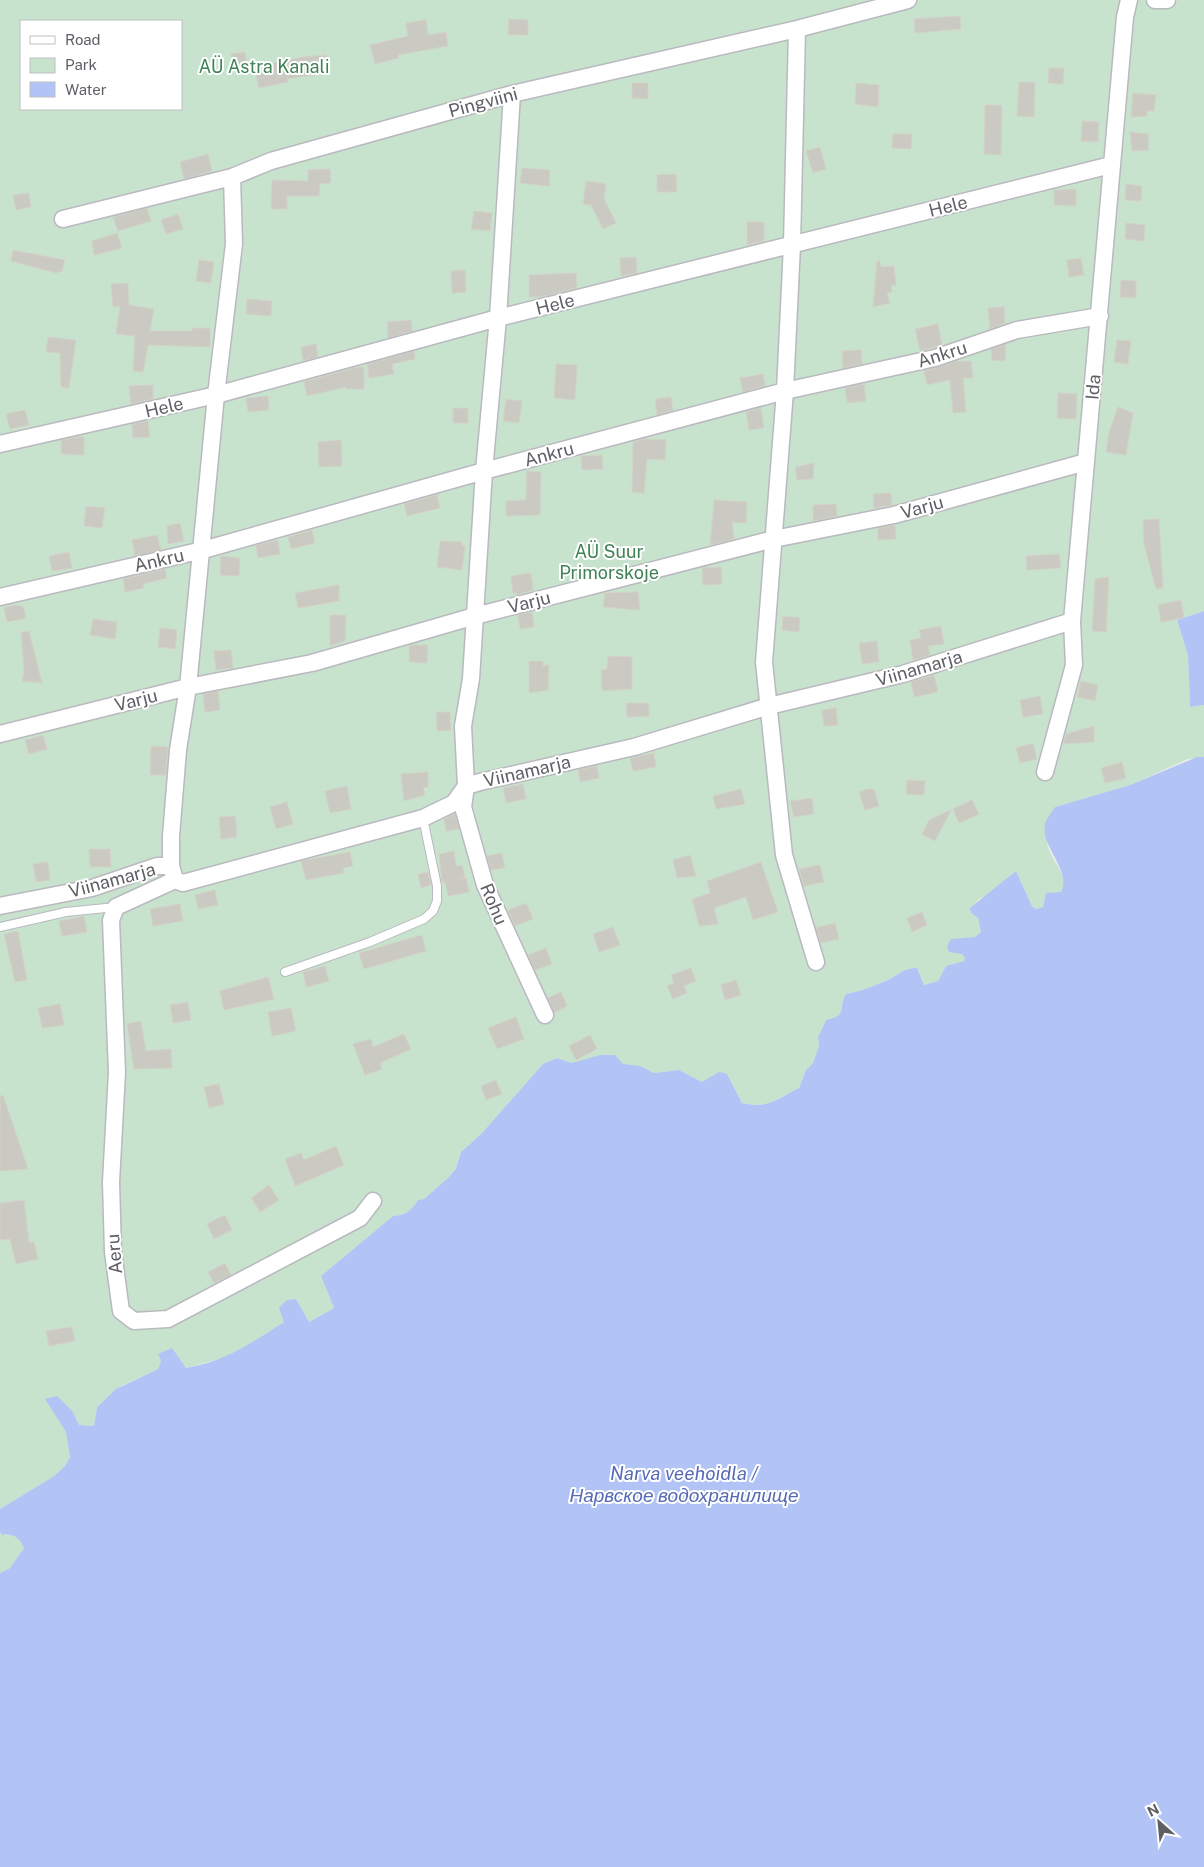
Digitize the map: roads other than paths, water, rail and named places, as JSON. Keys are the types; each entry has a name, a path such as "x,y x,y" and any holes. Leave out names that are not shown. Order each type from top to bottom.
{"street":[{"name":"Pingviini","path":"63,220 232,177 271,161 512,94 797,28 908,0"},
{"name":"Ida","path":"1045,772 1074,665 1072,621 1100,316 1111,165 1125,16 1129,0"},
{"path":"1155,0 1167,0"},
{"path":"797,28 792,245 785,391 764,662 784,855 816,962"},
{"name":"Rohu","path":"512,94 498,318 484,471 471,679 463,726 466,786 463,807 485,885 545,1015"},
{"name":"Hele","path":"0,444 216,395 498,318 1111,165"},
{"path":"116,907 173,873 178,750 188,687 203,550 216,395 234,244 232,177"},
{"name":"Ankru","path":"0,597 203,550 484,471 785,391 935,358 1016,330 1100,316"},
{"name":"Varju","path":"0,734 188,687 312,663 475,616 774,539 894,515 1086,462"},
{"name":"Viinamarja","path":"0,906 92,888 157,866 173,873 183,883 423,818 454,803 466,786 634,747 769,706 903,674 1072,621"},
{"name":"Aeru","path":"116,907 111,920 117,1072 110,1182 113,1252 121,1311 134,1321 168,1319 360,1218 373,1201"}],"lane":[{"path":"285,972 370,942 424,919 433,911 437,901 437,886 423,818"},
{"path":"0,927 66,912 116,907"}],"water":[{"path":"1204,611 1204,705 1190,707 1188,655 1177,620"},
{"name":"Narva veehoidla / Нарвское водохранилище","path":"1197,757 1204,757 1204,1867 0,1867 0,1573 10,1568 24,1548 16,1537 2,1535 0,1532 0,1509 54,1476 65,1466 70,1457 66,1432 45,1399 57,1396 73,1412 79,1425 94,1426 97,1407 116,1389 158,1369 161,1361 158,1354 172,1348 186,1368 201,1365 237,1351 284,1322 279,1308 287,1300 296,1299 309,1322 334,1308 321,1276 393,1216 408,1212 418,1200 424,1199 449,1177 456,1168 461,1152 481,1134 543,1064 557,1058 572,1063 600,1055 615,1055 623,1064 640,1066 654,1073 679,1070 702,1082 719,1072 727,1074 742,1103 751,1105 772,1102 799,1088 806,1070 813,1063 819,1046 818,1037 826,1020 840,1014 846,994 878,984 905,970 913,968 917,968 924,985 938,981 946,966 964,961 965,958 962,954 949,952 947,946 951,939 975,937 981,932 978,918 971,913 970,908 1016,871 1032,906 1036,909 1043,907 1046,893 1061,892 1063,884 1062,875 1045,833 1045,824 1055,807 1130,785"}],"park label":[{"name":"AÜ Astra Kanali","path":"264,66"},
{"name":"AÜ Suur Primorskoje","path":"609,561"}]}
